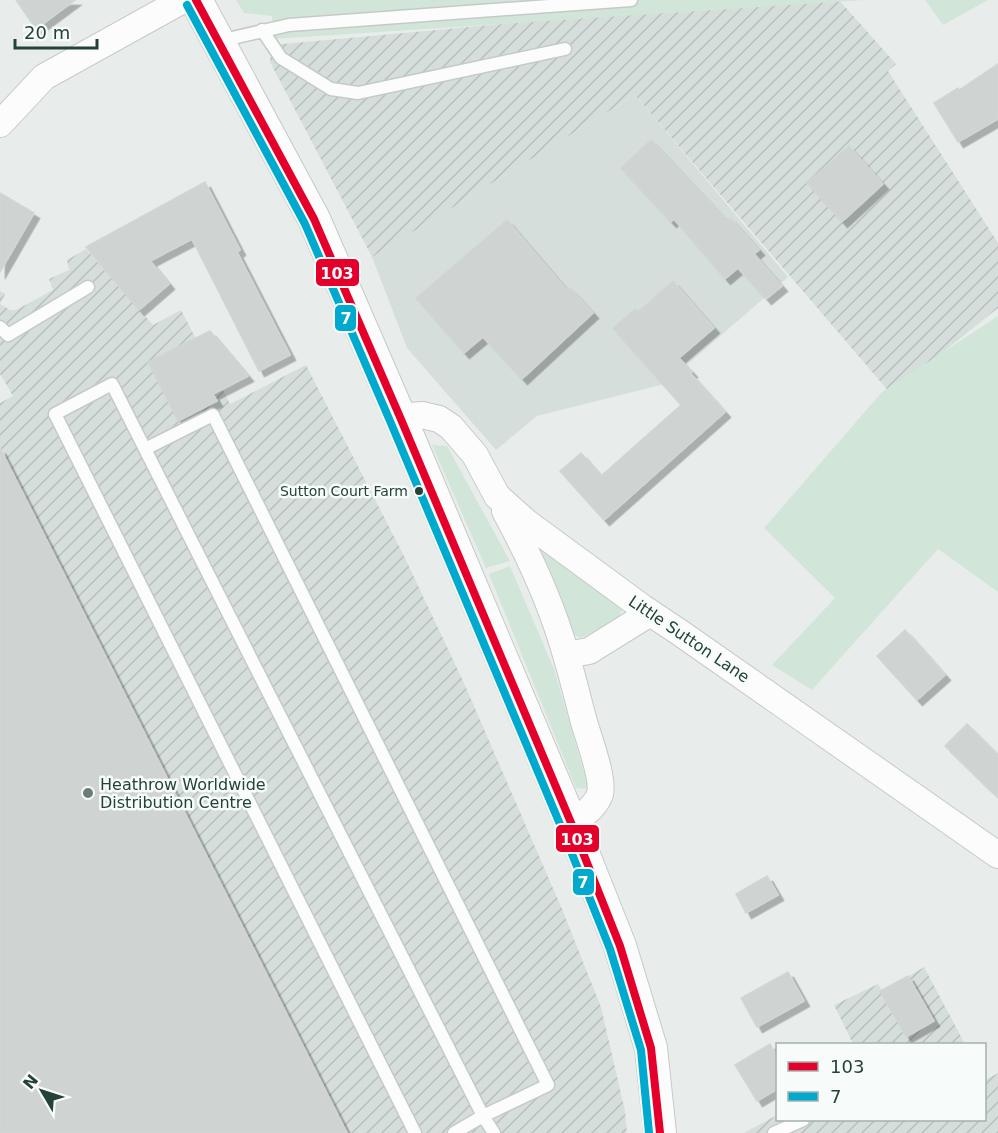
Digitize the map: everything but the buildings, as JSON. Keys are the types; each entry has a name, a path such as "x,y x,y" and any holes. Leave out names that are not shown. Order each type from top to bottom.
{"street":[{"path":"0,124 44,77 183,0"},
{"path":"196,0 314,219 572,825 620,946 651,1048 660,1133"},
{"name":"Little Sutton Lane","path":"400,417 422,415 439,419 451,427 475,455 497,496 526,522 650,613 998,855"},
{"path":"497,496 540,582 566,655 596,762 600,786 598,797 572,825"},
{"path":"566,655 589,651 650,613"}],"lane":[{"path":"218,41 289,25 631,0"},
{"path":"262,30 281,58 331,89 358,93 565,49"},
{"path":"0,327 8,335 88,287"},
{"path":"415,1133 55,414 112,384 483,1116 494,1133"},
{"path":"145,448 213,415 548,1085 483,1116 454,1133"},
{"path":"774,1133 799,1121"}],"shaded area":[{"path":"839,0 896,64 888,71 998,243 998,308 891,394 635,95 372,257 270,62 272,45 677,8"},
{"path":"635,95 788,277 665,384 537,416 496,450 407,348 372,257"},
{"path":"86,249 153,325 181,310 230,404 306,365 404,556 464,683 562,909 601,1007 625,1111 627,1133 0,1133 0,403 13,396 0,374 0,304 10,310 16,310 53,290 49,279 69,270 67,260"},
{"path":"0,291 5,294 0,304"},
{"path":"924,967 964,1043 853,1043 834,1005 878,984 883,992"},
{"path":"998,1073 998,1133 744,1133 776,1116 776,1121 986,1121 986,1079"}],"green space":[{"path":"236,0 865,0 273,39 272,16 244,13"},
{"path":"925,0 988,0 943,25"},
{"path":"998,316 998,592 938,549 812,690 772,665 835,598 764,528 882,392"},
{"path":"432,445 447,446 510,561 486,568"},
{"path":"537,544 623,607 618,619 581,638 574,635"},
{"path":"510,566 554,669 589,789 576,788 489,574"}],"transit line":[{"name":"103","path":"196,0 314,219 572,825 620,946 651,1048 660,1133"},
{"name":"7","path":"187,5 305,224 562,829 610,949 641,1050 649,1133"}],"place":[{"name":"Sutton Court Farm","path":"419,491"},
{"name":"Heathrow Worldwide Distribution Centre","path":"88,793"}]}
